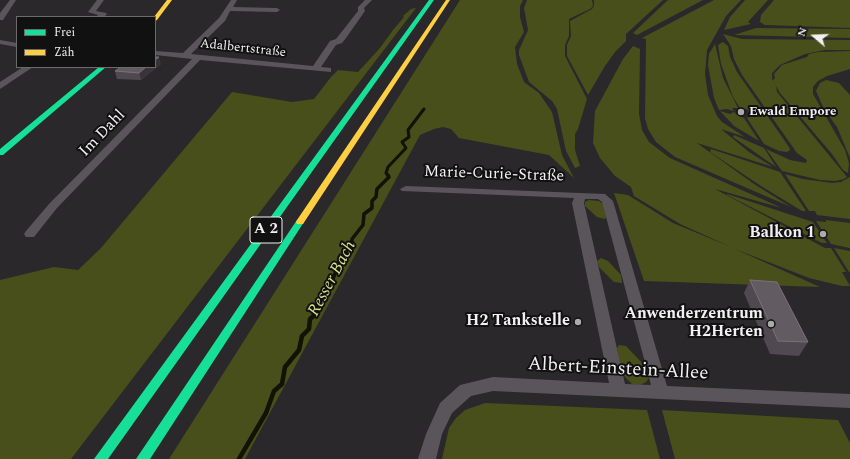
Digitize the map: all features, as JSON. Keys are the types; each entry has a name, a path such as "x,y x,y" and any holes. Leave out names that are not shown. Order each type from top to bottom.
{"main road":[{"path":"156,18 170,0"},
{"name":"A 2","path":"100,459 432,0"},
{"name":"A 2","path":"143,459 448,0"},
{"path":"0,153 102,68"}],"street":[{"path":"0,18 13,0"},
{"path":"101,0 91,12 104,14 101,16"},
{"path":"185,56 206,36 230,9 234,0"},
{"path":"315,69 333,43 339,41 362,11 360,8 369,0"},
{"path":"230,9 277,10"},
{"path":"0,42 16,45"},
{"name":"Adalbertstraße","path":"156,53 328,70"},
{"name":"Im Dahl","path":"30,234 53,206 198,57"},
{"path":"0,86 27,68"},
{"name":"Marie-Curie-Straße","path":"406,189 601,196 607,201 661,392"},
{"name":"Marie-Curie-Straße","path":"581,196 578,203 618,389"},
{"name":"Albert-Einstein-Allee","path":"427,459 434,434 446,408 466,390 493,384 850,401"}],"green space":[{"path":"460,0 523,0 520,6 520,17 524,32 515,47 517,64 524,82 539,93 552,112 562,155 574,178 549,155 459,138 451,129 443,127 420,135 245,459 169,459"},
{"path":"527,0 592,0 593,6 590,9 569,19 569,36 565,45 565,56 587,99 578,129 575,134 575,150 580,166 575,168 566,151 557,109 552,101 529,82 519,55 519,50 528,30 524,8"},
{"path":"594,0 663,0 626,34 626,41 615,52 605,66 588,95 567,56 567,45 571,36 570,21 592,9 594,6"},
{"path":"668,0 703,0 637,35 633,33"},
{"path":"714,0 741,0 726,16 707,50 705,74 708,95 717,116 722,122 745,137 721,129 749,152 773,167 697,143 754,184 791,207 675,157 656,142 648,129 645,118 646,39 642,38"},
{"path":"745,0 768,0 748,22 751,24 724,30 730,17"},
{"path":"774,0 850,0 850,28 765,25 760,22 761,15"},
{"path":"416,8 71,459 0,459 0,280 54,267 78,270 101,248 232,92 292,102 314,99 338,70 358,72 380,48 404,17 403,16 411,9"},
{"path":"756,28 850,29 850,38 734,35"},
{"path":"723,34 742,39 850,40 850,50 825,50 805,54 780,65 772,73 772,79 776,85 777,92 847,177 835,181 820,180 782,171 766,149 790,160 806,163 807,160 797,153 742,75 734,59 731,46"},
{"path":"723,42 728,46 730,57 737,72 789,147 790,150 787,152 779,151 764,144 747,118 751,116 747,109 740,108 733,97 721,64 718,45"},
{"path":"715,44 723,78 738,108 732,108 734,111 727,109 719,110 714,98 708,65 709,54"},
{"path":"633,46 640,49 639,114 642,130 649,142 670,158 782,208 715,189 825,248 831,248 846,272 842,272 850,286 842,286 809,278 735,249 820,287 644,281 614,193 628,195 673,223 731,247 680,224 634,196 631,187 615,176 600,158 593,143 595,111 623,59"},
{"path":"850,51 850,69 827,76 818,81 813,87 813,94 845,150 849,163 848,173 843,170 832,154 780,93 773,80 775,78 774,74 782,65 807,57 809,54 818,52"},
{"path":"826,80 839,83 850,95 850,158 837,127 824,109 816,91 820,83"},
{"path":"720,111 730,114 734,112 744,118 759,141 734,126"},
{"path":"734,135 764,148 776,167 733,137"},
{"path":"711,149 780,172 806,211 802,211 761,186 710,152"},
{"path":"785,174 803,179 832,183 841,182 850,177 850,219 817,215 815,211 809,211"},
{"path":"727,194 813,222 827,243 822,243"},
{"path":"589,200 599,201 603,204 606,217 605,219 597,217 585,206 585,202"},
{"path":"826,220 850,223 850,248 831,244 816,221 826,222"},
{"path":"834,248 850,251 850,272 849,272"},
{"path":"601,258 608,261 621,275 622,283 614,282 599,267 597,261"},
{"path":"619,345 626,346 645,366 649,378 646,382 640,385 632,384 622,373 617,348"},
{"path":"485,403 647,410 660,459 442,459 449,428 456,418 465,410"},
{"path":"662,410 838,420 850,443 850,459 675,459"}],"building":[{"path":"120,68 145,68 139,73 115,71"},
{"path":"750,280 777,282 808,342 778,341"}],"waterway":[{"name":"Resser Bach","path":"388,176 386,173 388,167 406,148 402,142 409,137 408,130 424,109"},
{"name":"Resser Bach","path":"321,301 329,290 340,260 351,247 352,239 363,225 364,214 372,208 372,201 376,197 377,189 389,177 388,175"},
{"name":"Resser Bach","path":"239,459 266,413 274,391 282,384 285,367 299,350 302,336 309,329 310,319 318,312 319,303 321,300"}],"traffic: fast":[{"path":"100,459 432,0"},
{"path":"0,153 102,68"},
{"path":"143,459 300,222"}],"traffic: slow":[{"path":"156,18 170,0"},
{"path":"300,222 448,0"}],"place":[{"name":"Ewald Empore","path":"741,112"},
{"name":"Balkon 1","path":"823,234"},
{"name":"H2 Tankstelle","path":"578,322"},
{"name":"Anwenderzentrum H2Herten","path":"771,324"}]}
